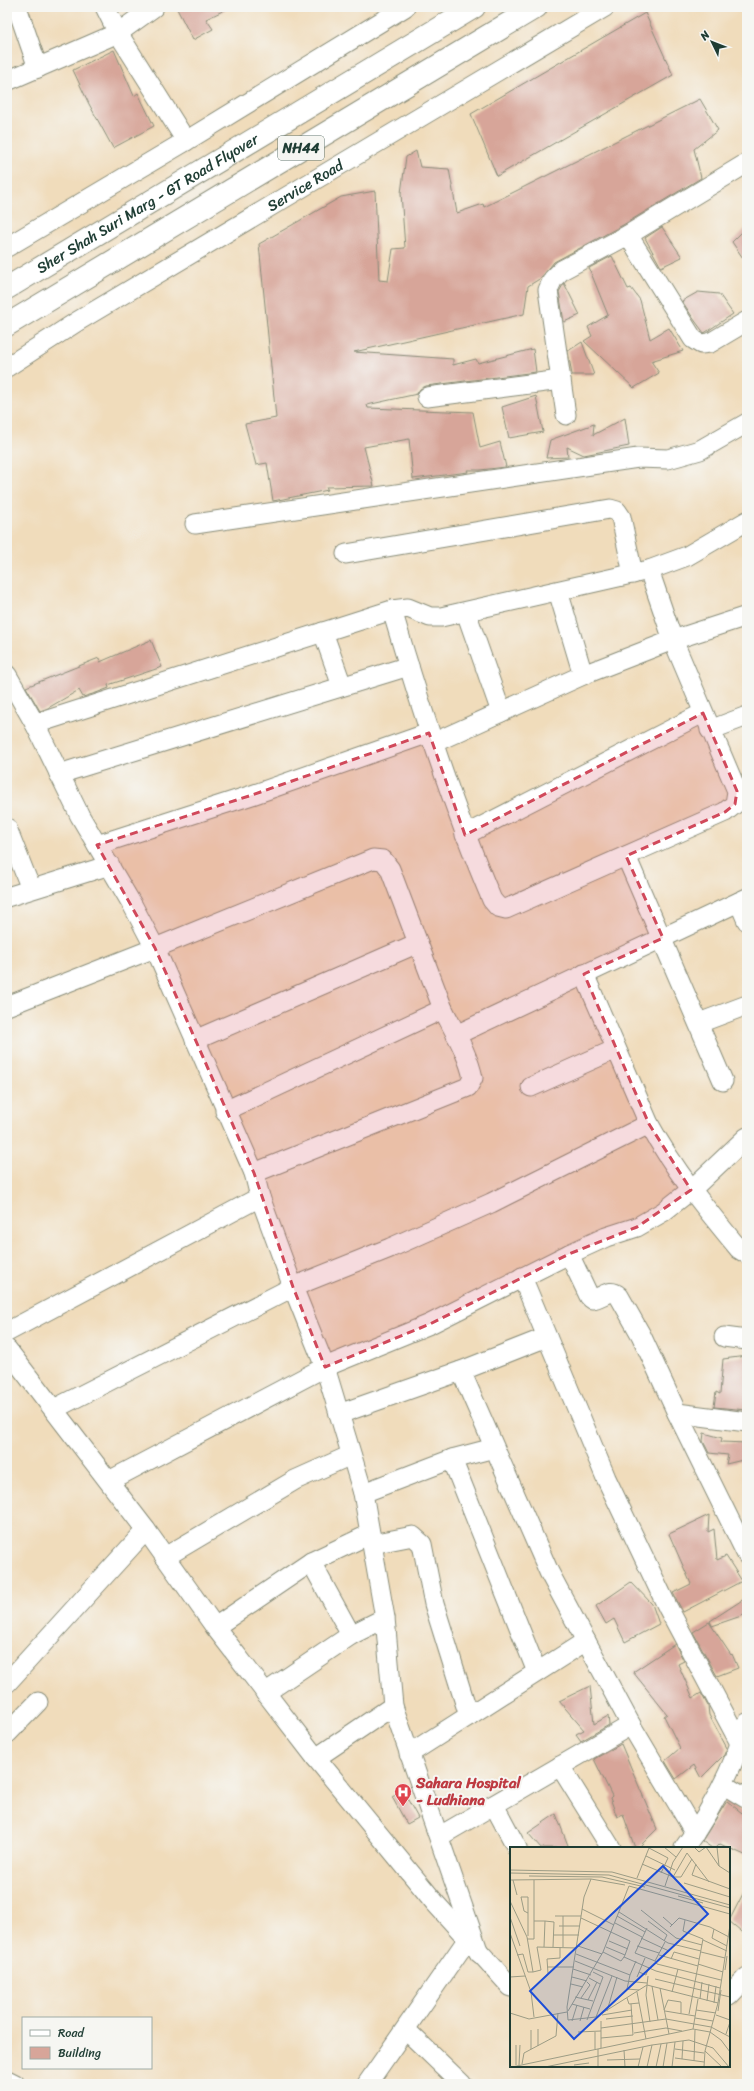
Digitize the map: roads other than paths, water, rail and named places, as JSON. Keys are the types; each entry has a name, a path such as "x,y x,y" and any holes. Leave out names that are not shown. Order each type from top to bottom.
{"highway":[{"name":"Sher Shah Suri Marg - GT Road Flyover","path":"7,288 473,7"},
{"name":"Sher Shah Suri Marg - GT Road Flyover","path":"7,325 536,7"}],"street":[{"path":"17,7 38,68"},
{"path":"105,7 118,32 186,141"},
{"path":"7,81 118,32 154,7"},
{"path":"7,247 186,141 405,7"},
{"name":"Service Road","path":"7,367 78,321 605,7"},
{"path":"566,415 548,290 553,279 562,270 628,235 747,163"},
{"path":"628,235 693,339 701,344 710,343 747,321"},
{"path":"427,397 561,380"},
{"path":"195,524 638,458 668,459 700,450 747,423"},
{"path":"346,554 610,509 617,511 621,517 641,572 674,640 702,713 737,791 741,805 506,909 498,907 492,900 465,835 431,738 392,610"},
{"path":"35,724 392,610 408,608 430,617 441,617 641,572 687,556 747,521"},
{"path":"558,591 583,674"},
{"path":"466,612 501,712"},
{"path":"97,845 431,738 501,712 583,674 674,640 747,616"},
{"path":"323,632 342,686"},
{"path":"59,774 409,666"},
{"path":"7,675 35,724 59,774 97,845 110,865 155,948 225,1111 254,1173 260,1197 292,1287 325,1368 351,1454 362,1493 371,1539 384,1618 393,1706 409,1754 440,1836 473,1947"},
{"path":"465,835 702,713"},
{"path":"710,730 747,716"},
{"path":"7,828 31,889"},
{"path":"626,856 663,938 723,1081"},
{"path":"7,1006 155,948 373,859 383,860 390,869 443,1009 456,1035 472,1072 473,1078 468,1087 254,1173"},
{"path":"7,897 110,865"},
{"path":"456,1035 743,900 747,921"},
{"path":"195,1040 418,943"},
{"path":"584,974 649,1124 666,1156 691,1190 739,1249 747,1254"},
{"path":"699,1023 747,1005"},
{"path":"225,1111 443,1009"},
{"path":"530,1087 616,1049"},
{"path":"54,1409 292,1287 390,1248 491,1204 649,1124"},
{"path":"109,1481 325,1368 430,1324 522,1277 606,1237 637,1227 663,1212 691,1190 747,1137"},
{"path":"7,1332 260,1197"},
{"path":"569,1254 589,1296 592,1299 609,1292 615,1292 619,1296 641,1335 677,1413 747,1555"},
{"path":"522,1277 606,1478 667,1606 741,1745"},
{"path":"724,1337 747,1340"},
{"path":"339,1414 461,1371 547,1338"},
{"path":"8,1354 54,1409 109,1481 215,1627 316,1758 473,1947 510,1986"},
{"path":"461,1371 549,1572 631,1724 689,1841"},
{"path":"677,1413 747,1422"},
{"path":"362,1493 452,1459 494,1448"},
{"path":"165,1557 295,1480 351,1454"},
{"path":"452,1459 537,1672"},
{"path":"7,1683 146,1530"},
{"path":"215,1627 311,1562 371,1539 413,1536 422,1544 434,1604 469,1716"},
{"path":"311,1562 351,1634"},
{"path":"265,1693 351,1634 384,1618"},
{"path":"409,1754 586,1641"},
{"path":"7,1734 38,1702"},
{"path":"316,1758 393,1706"},
{"path":"689,1841 724,1785 741,1745 747,1723"},
{"path":"440,1836 631,1724"},
{"path":"560,1766 610,1847"},
{"path":"724,1785 747,1799"},
{"path":"494,1805 516,1847"},
{"path":"367,2084 406,2030 473,1947"},
{"path":"730,1995 747,1977"},
{"path":"406,2030 462,2084"},
{"path":"7,2080 15,2084"}],"place":[{"name":"Sahara Hospital - Ludhiana","path":"403,1807"}]}
